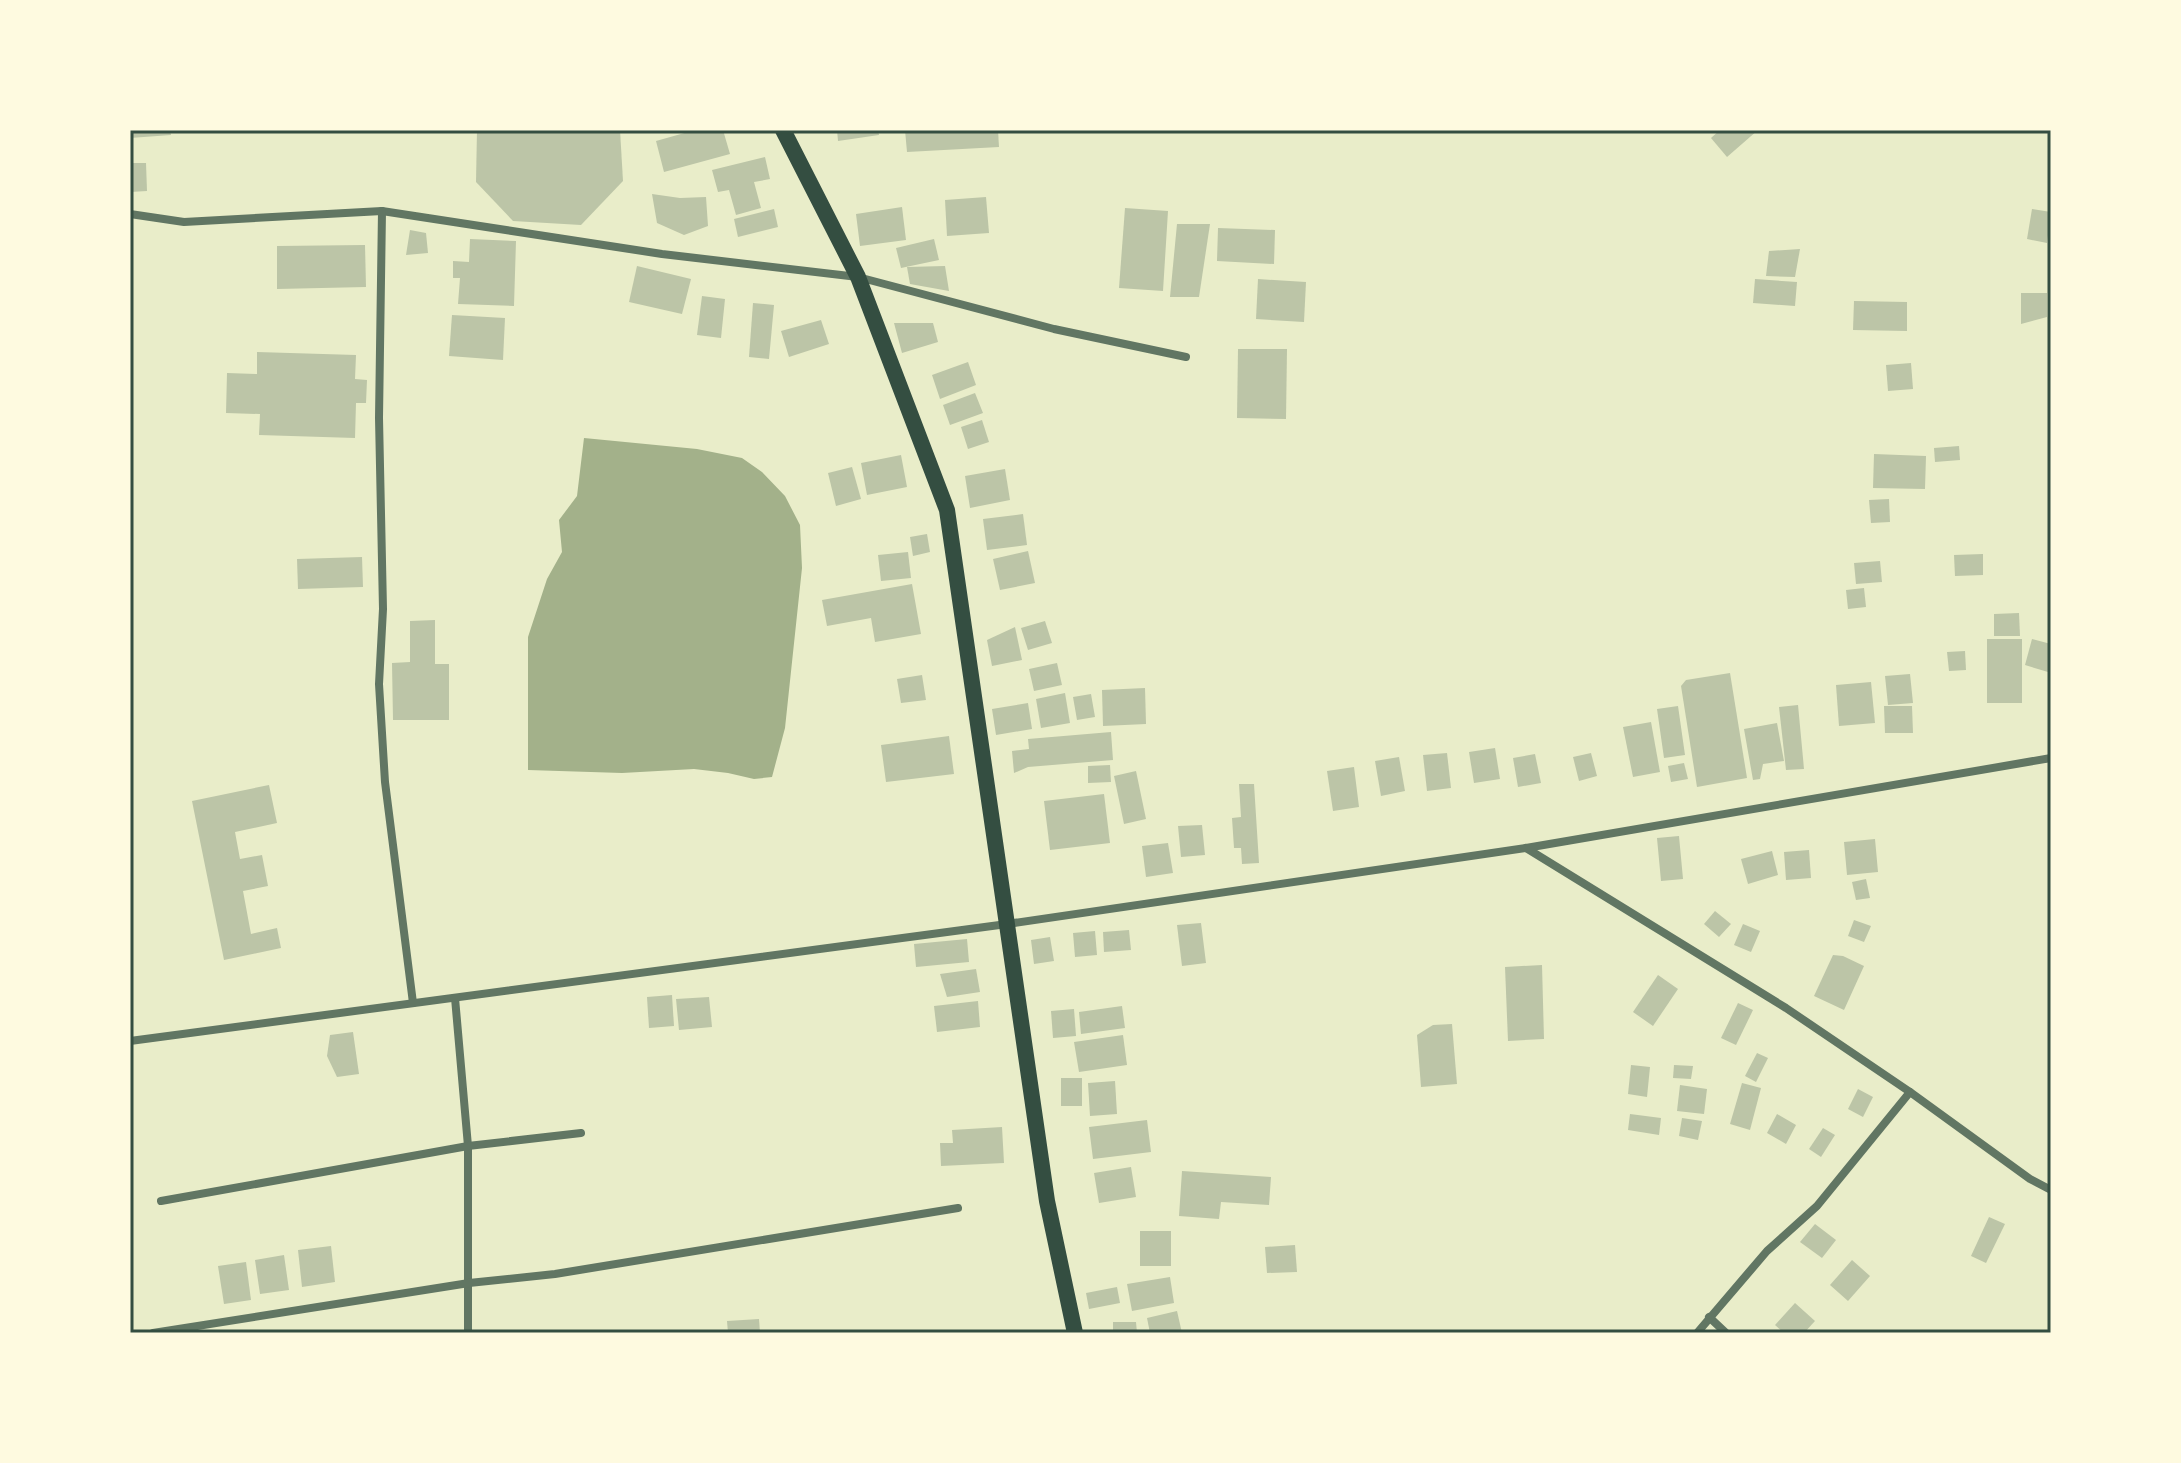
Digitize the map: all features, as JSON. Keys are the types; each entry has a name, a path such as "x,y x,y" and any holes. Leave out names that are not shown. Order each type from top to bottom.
{"main road":[{"path":"783,130 858,277 947,510 1047,1201 1075,1333"}],"street":[{"path":"382,211 379,418 383,609 379,684 385,782 413,1003"},
{"path":"130,214 184,222 382,211 662,254 858,277 1054,329 1186,357"},
{"path":"130,1041 1007,924 1526,848 2051,758"},
{"path":"1526,848 1786,1008 2030,1179 2051,1190"},
{"path":"455,998 468,1146 468,1333"},
{"path":"1697,1333 1767,1251 1817,1206 1910,1092"},
{"path":"161,1201 468,1146 581,1133"},
{"path":"153,1333 469,1283 555,1274 958,1208"},
{"path":"1709,1317 1726,1333"}],"shaded area":[{"path":"584,438 697,449 742,458 762,472 785,496 800,525 802,568 785,728 772,777 754,779 694,769 622,773 528,770 528,637 547,579 562,552 559,520 577,496"}],"building":[{"path":"130,130 170,130 171,135 130,138"},
{"path":"477,130 620,130 623,181 581,225 513,221 476,182"},
{"path":"687,130 723,130 730,154 664,172 656,141"},
{"path":"837,130 878,130 879,135 838,141"},
{"path":"905,130 998,130 999,147 907,152"},
{"path":"1720,130 1758,130 1727,157 1711,138"},
{"path":"765,157 770,179 754,182 761,208 736,215 729,190 718,192 712,170"},
{"path":"130,163 146,163 147,191 130,192"},
{"path":"652,194 680,198 706,197 708,226 684,235 657,223"},
{"path":"986,197 989,233 947,236 945,200"},
{"path":"902,207 906,240 860,246 856,214"},
{"path":"1125,208 1168,211 1163,291 1119,288"},
{"path":"774,209 778,227 738,237 734,219"},
{"path":"2032,209 2051,212 2047,243 2027,239"},
{"path":"1177,224 1210,224 1199,297 1170,297"},
{"path":"1218,228 1275,230 1274,264 1217,261"},
{"path":"410,230 426,233 428,253 406,255"},
{"path":"470,239 516,241 514,306 458,304 460,278 453,278 453,261 469,262"},
{"path":"934,239 939,260 901,268 896,248"},
{"path":"365,245 366,287 277,289 277,246"},
{"path":"1800,249 1795,277 1766,276 1769,251"},
{"path":"637,266 691,279 682,314 629,302"},
{"path":"945,266 949,291 910,284 907,267"},
{"path":"1258,279 1306,282 1304,322 1256,319"},
{"path":"1755,279 1797,282 1795,306 1753,303"},
{"path":"2021,293 2047,293 2047,317 2021,324"},
{"path":"702,296 725,299 721,338 697,335"},
{"path":"1854,301 1907,302 1907,331 1853,330"},
{"path":"753,303 774,305 769,359 749,357"},
{"path":"452,315 505,318 503,360 449,356"},
{"path":"821,320 829,344 789,357 781,331"},
{"path":"894,323 933,323 938,342 902,353"},
{"path":"1238,349 1287,349 1286,419 1237,418"},
{"path":"257,352 356,355 355,379 367,380 366,403 356,403 355,438 259,435 260,414 226,413 227,373 257,374"},
{"path":"968,362 976,385 940,399 932,375"},
{"path":"1911,363 1913,389 1888,391 1886,365"},
{"path":"975,393 983,413 950,425 943,405"},
{"path":"982,420 989,442 968,449 961,427"},
{"path":"1959,446 1960,460 1935,462 1934,448"},
{"path":"1874,454 1926,456 1925,489 1873,488"},
{"path":"901,455 907,487 867,495 861,463"},
{"path":"852,467 861,499 836,506 828,473"},
{"path":"1005,469 1010,500 970,508 965,476"},
{"path":"1889,499 1890,522 1871,523 1869,500"},
{"path":"1023,514 1027,545 987,550 983,519"},
{"path":"927,534 930,552 913,556 910,537"},
{"path":"1028,551 1035,583 1000,590 993,559"},
{"path":"908,552 911,578 881,581 878,555"},
{"path":"1983,554 1983,575 1955,576 1954,555"},
{"path":"362,557 363,587 298,589 297,559"},
{"path":"1880,561 1882,582 1856,584 1854,563"},
{"path":"912,584 921,634 875,642 871,618 827,626 822,600"},
{"path":"1864,588 1866,607 1848,609 1846,590"},
{"path":"2019,613 2020,636 1994,636 1994,614"},
{"path":"435,620 435,664 449,664 449,720 393,720 392,663 410,662 410,621"},
{"path":"1045,621 1052,643 1028,650 1021,628"},
{"path":"1015,627 1022,660 992,666 987,640"},
{"path":"1987,639 2022,639 2022,703 1987,703"},
{"path":"2032,639 2051,644 2048,672 2025,665"},
{"path":"1965,651 1966,670 1949,671 1947,652"},
{"path":"1057,663 1062,685 1034,691 1029,669"},
{"path":"1730,673 1747,778 1697,787 1681,686 1686,680"},
{"path":"1910,674 1913,703 1888,705 1885,676"},
{"path":"922,675 926,700 901,703 897,679"},
{"path":"1871,682 1875,723 1839,726 1836,685"},
{"path":"1145,688 1146,724 1103,726 1102,690"},
{"path":"1065,693 1070,723 1041,728 1036,699"},
{"path":"1091,694 1095,717 1077,720 1073,697"},
{"path":"1028,703 1032,729 996,735 992,709"},
{"path":"1798,705 1804,769 1786,770 1779,707"},
{"path":"1678,706 1685,755 1664,758 1657,709"},
{"path":"1884,706 1912,706 1913,733 1885,733"},
{"path":"1651,722 1660,772 1633,777 1623,727"},
{"path":"1777,723 1784,761 1763,764 1760,779 1753,780 1744,729"},
{"path":"1111,732 1113,760 1028,767 1014,773 1012,751 1029,749 1028,739"},
{"path":"949,736 954,774 886,782 881,745"},
{"path":"1495,748 1500,779 1474,783 1469,752"},
{"path":"1447,753 1451,788 1427,791 1423,755"},
{"path":"1591,753 1597,776 1579,781 1573,757"},
{"path":"1535,754 1541,783 1518,787 1513,758"},
{"path":"1399,757 1405,791 1381,796 1375,761"},
{"path":"1684,763 1688,779 1671,782 1668,766"},
{"path":"1110,765 1111,782 1088,783 1088,766"},
{"path":"1354,767 1359,807 1333,811 1327,771"},
{"path":"1136,771 1146,819 1124,824 1114,776"},
{"path":"1239,784 1254,784 1259,863 1242,864 1241,848 1234,848 1232,818 1241,817"},
{"path":"269,785 277,823 235,832 240,859 262,855 268,886 243,891 251,934 277,928 281,948 224,960 192,801"},
{"path":"1104,794 1110,843 1050,850 1044,801"},
{"path":"1202,825 1205,855 1181,857 1178,826"},
{"path":"1679,836 1683,879 1661,881 1657,838"},
{"path":"1875,839 1878,872 1847,875 1844,842"},
{"path":"1168,843 1173,873 1146,877 1142,846"},
{"path":"1809,850 1811,878 1786,880 1784,852"},
{"path":"1772,851 1778,875 1748,884 1741,859"},
{"path":"1866,879 1870,898 1856,900 1852,882"},
{"path":"1715,911 1731,924 1719,937 1704,924"},
{"path":"1854,920 1871,926 1864,942 1848,936"},
{"path":"1201,923 1206,963 1182,966 1177,925"},
{"path":"1743,924 1760,931 1751,952 1734,945"},
{"path":"1129,930 1131,950 1104,952 1103,932"},
{"path":"1095,931 1097,955 1075,957 1073,933"},
{"path":"1050,937 1054,961 1034,964 1031,940"},
{"path":"967,939 969,962 916,967 914,944"},
{"path":"1833,955 1843,956 1864,966 1844,1010 1814,996"},
{"path":"1542,965 1544,1039 1508,1041 1505,967"},
{"path":"976,969 980,992 947,997 940,974"},
{"path":"1658,975 1678,989 1653,1026 1633,1012"},
{"path":"672,995 674,1026 649,1028 647,997"},
{"path":"709,997 712,1027 679,1030 676,999"},
{"path":"978,1001 980,1027 937,1032 934,1006"},
{"path":"1738,1003 1753,1010 1736,1045 1721,1038"},
{"path":"1122,1006 1125,1028 1081,1034 1079,1012"},
{"path":"1074,1009 1076,1036 1053,1038 1051,1011"},
{"path":"1452,1024 1457,1084 1421,1087 1417,1035 1433,1025"},
{"path":"353,1032 359,1074 337,1077 327,1056 330,1035"},
{"path":"1123,1035 1127,1065 1079,1072 1074,1042"},
{"path":"1757,1053 1768,1058 1756,1082 1745,1076"},
{"path":"1631,1065 1650,1067 1647,1097 1628,1094"},
{"path":"1674,1065 1693,1066 1691,1079 1673,1078"},
{"path":"1061,1078 1082,1078 1082,1106 1061,1106"},
{"path":"1115,1081 1117,1114 1090,1116 1088,1083"},
{"path":"1742,1083 1761,1088 1750,1130 1730,1124"},
{"path":"1680,1085 1707,1089 1704,1114 1677,1111"},
{"path":"1858,1089 1873,1097 1863,1117 1848,1109"},
{"path":"1630,1114 1661,1118 1659,1135 1628,1130"},
{"path":"1777,1114 1796,1125 1786,1144 1767,1133"},
{"path":"1682,1118 1702,1121 1698,1140 1679,1136"},
{"path":"1147,1120 1151,1152 1093,1159 1089,1127"},
{"path":"1002,1127 1004,1163 941,1166 940,1143 953,1143 952,1130"},
{"path":"1823,1128 1835,1135 1821,1157 1809,1149"},
{"path":"1131,1167 1136,1197 1099,1203 1094,1173"},
{"path":"1182,1171 1271,1177 1269,1205 1221,1202 1219,1219 1179,1216"},
{"path":"1989,1217 2005,1224 1986,1263 1971,1256"},
{"path":"1815,1224 1836,1240 1822,1258 1800,1242"},
{"path":"1140,1231 1171,1231 1171,1266 1140,1266"},
{"path":"1295,1245 1297,1272 1267,1273 1265,1247"},
{"path":"331,1246 335,1282 302,1287 298,1250"},
{"path":"284,1255 289,1290 260,1294 255,1260"},
{"path":"1852,1260 1870,1276 1848,1301 1830,1285"},
{"path":"246,1262 251,1300 224,1304 218,1266"},
{"path":"1170,1277 1174,1303 1132,1311 1127,1284"},
{"path":"1117,1287 1120,1303 1089,1309 1086,1293"},
{"path":"1795,1303 1815,1321 1804,1333 1784,1333 1775,1325"},
{"path":"1177,1311 1182,1333 1150,1333 1147,1318"},
{"path":"759,1319 760,1333 728,1333 727,1321"},
{"path":"1113,1322 1136,1322 1137,1333 1113,1333"}]}
